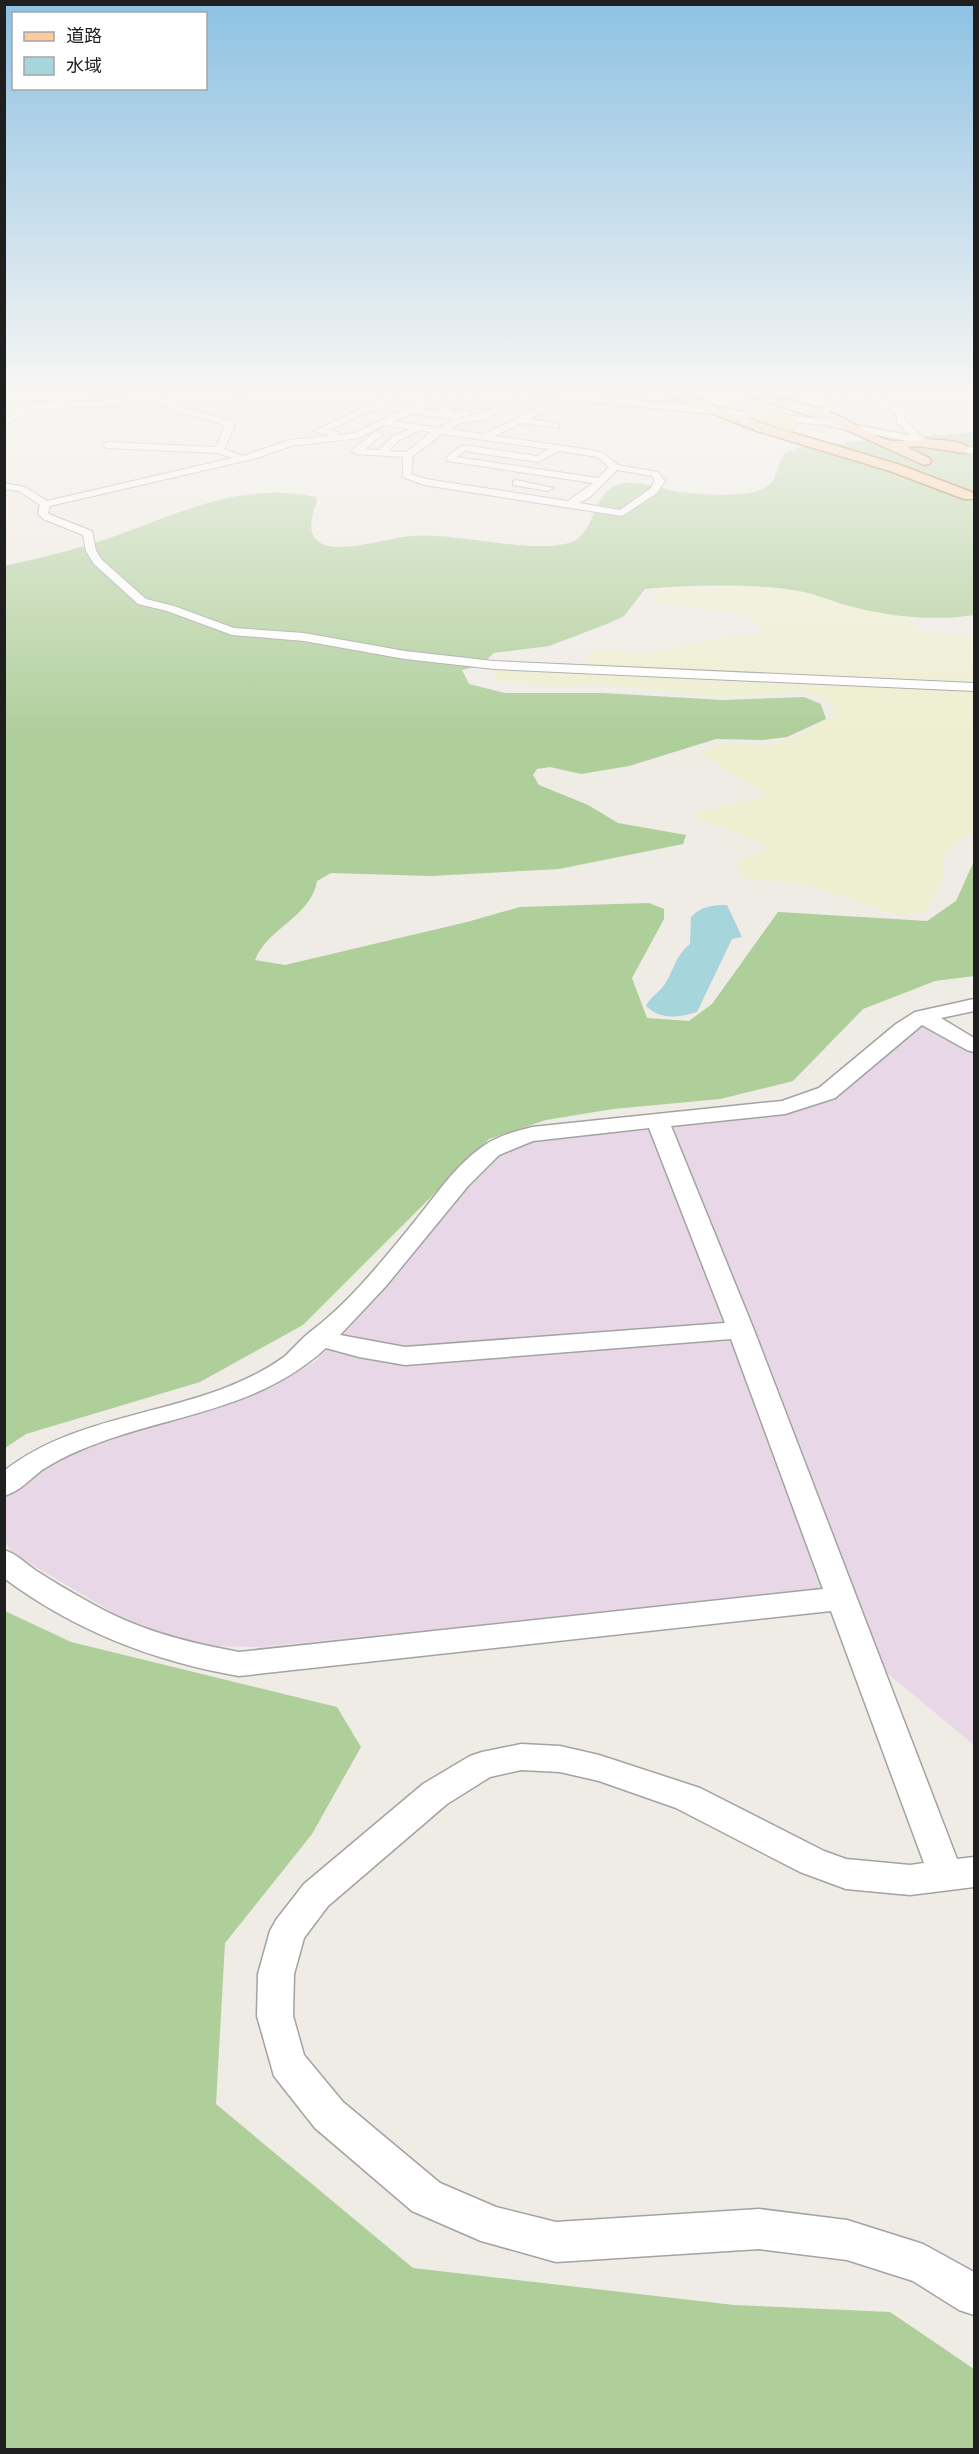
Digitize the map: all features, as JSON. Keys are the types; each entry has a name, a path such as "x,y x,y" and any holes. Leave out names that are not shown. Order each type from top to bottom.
{"street":[{"path":"44,510 43,514 47,517 88,533 91,551 98,562 137,598 170,608 222,629 304,637 405,655 494,665 975,687"},
{"path":"599,510 622,513 627,510"},
{"path":"4,1486 21,1470 64,1446 249,1388 290,1364 346,1315 468,1172 500,1144 532,1134 785,1107 827,1093 903,1028 922,1016 975,1005"},
{"path":"922,1016 975,1046"},
{"path":"657,1120 741,1330 843,1598 960,1874 910,1880 846,1874 812,1862 688,1798 589,1766 560,1759 520,1757 482,1765 435,1794 316,1895 288,1931 276,1974 275,2016 287,2064 329,2115 426,2197 495,2227 556,2242 679,2236 759,2229 847,2240 924,2264 975,2295"},
{"path":"319,1338 359,1349 405,1356 741,1330"},
{"path":"4,1561 91,1620 132,1640 182,1655 239,1664 843,1598"}],"shaded area":[{"path":"927,1022 974,1051 974,1745 881,1668 848,1587 260,1647 214,1646 170,1638 137,1627 13,1553 5,1543 5,1487 38,1458 274,1386 313,1363 352,1325 475,1172 496,1156 553,1134 781,1113 824,1102 848,1087 905,1033"}],"green space":[{"path":"189,510 314,510 311,526 314,537 325,545 334,547 356,546 411,536 552,546 578,539 596,510 974,510 974,615 930,618 886,614 804,592 767,587 703,586 645,589 624,616 607,624 549,646 494,653 479,666 462,670 469,684 505,693 603,693 723,700 804,697 821,704 826,719 787,737 763,740 716,739 629,766 581,774 550,767 537,769 533,775 539,785 588,805 618,823 686,835 683,844 559,869 431,876 331,873 317,881 306,904 269,939 255,960 285,965 467,922 520,907 649,903 664,909 664,919 632,978 647,1018 689,1021 712,1004 778,912 927,921 956,901 974,861 974,976 935,981 863,1009 793,1081 720,1099 613,1109 546,1120 489,1139 303,1325 200,1382 26,1434 5,1448 4,566 95,543"},
{"path":"749,582 876,603 915,623 918,630 974,637 974,835 962,839 942,856 943,876 927,911 902,916 809,885 741,878 737,860 771,848 691,814 768,796 700,753 701,751 722,744 768,746 791,740 836,715 826,699 799,691 726,697 593,684 569,687 493,681 500,661 584,664 590,653 611,649 635,654 654,653 732,635 764,636 758,622 740,615 657,602 651,598 668,585 707,590"},
{"path":"5,1611 71,1642 337,1707 361,1747 312,1834 225,1943 216,2104 413,2268 734,2305 890,2312 974,2369 974,2449 5,2449"}],"water":[{"path":"727,905 742,937 732,939 697,1012 683,1016 664,1016 652,1011 646,1006 665,984 678,958 690,944 691,917 699,910 708,907"}]}
